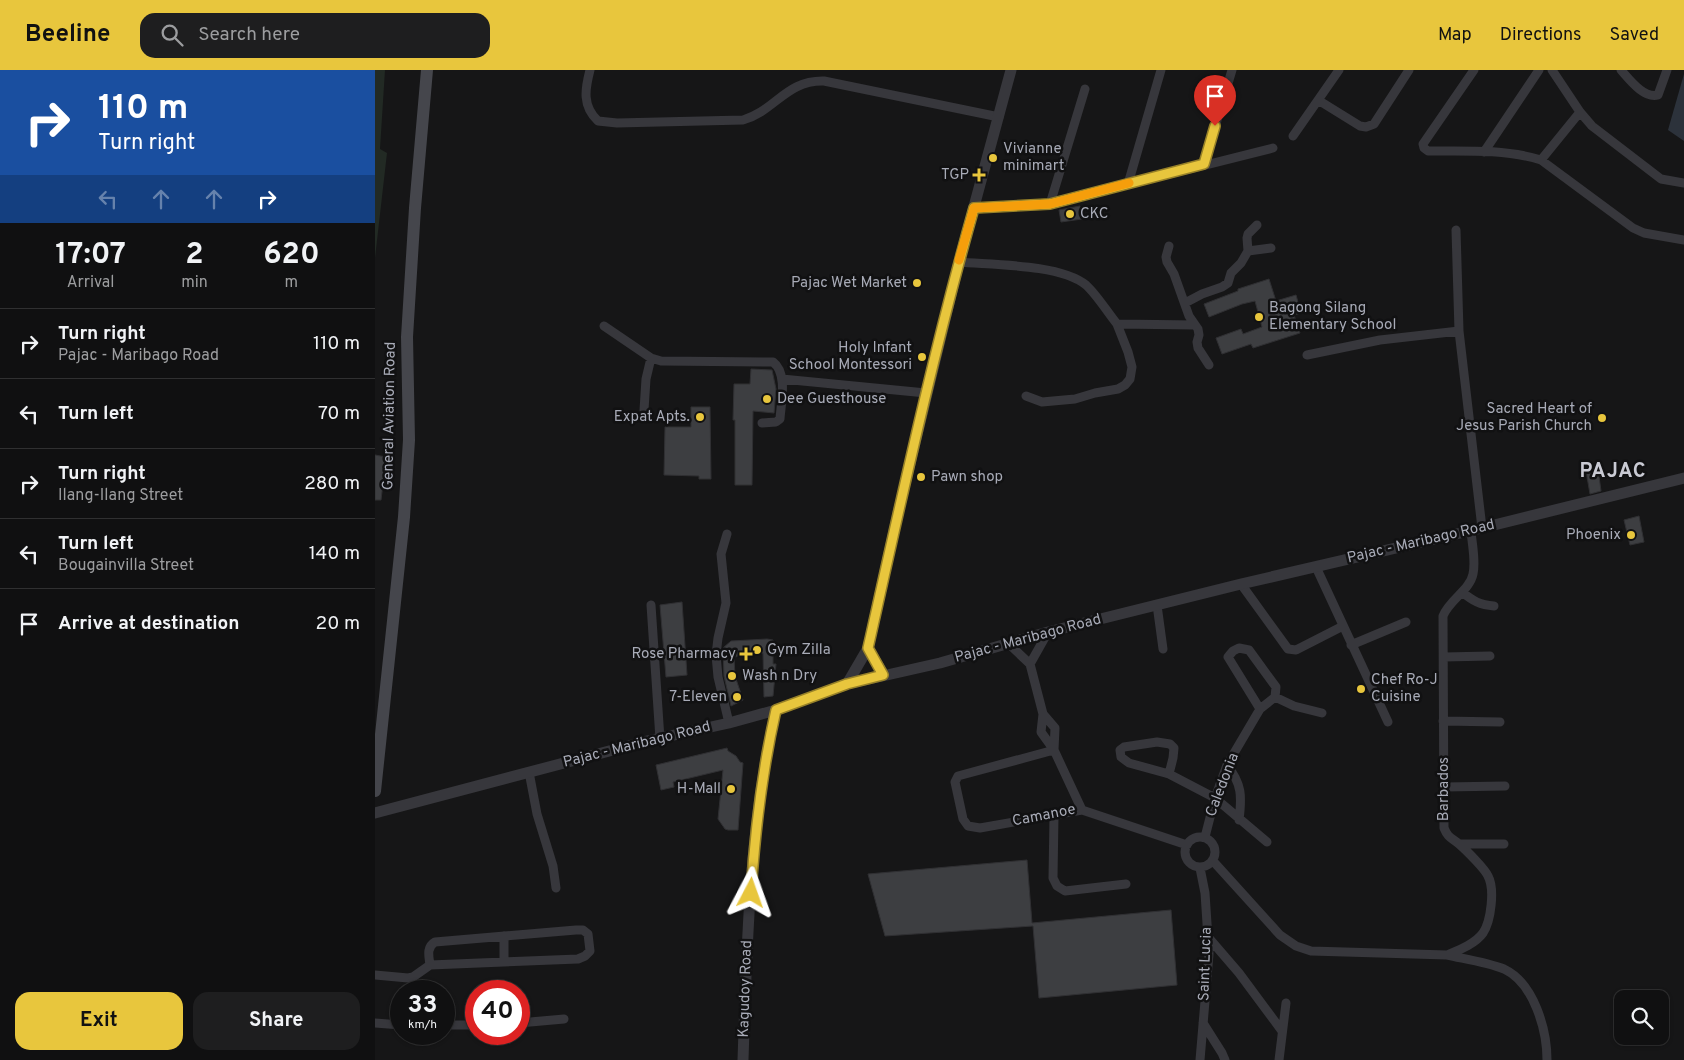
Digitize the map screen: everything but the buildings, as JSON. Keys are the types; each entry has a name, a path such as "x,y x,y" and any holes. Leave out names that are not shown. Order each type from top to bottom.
{"main road":[{"name":"General Aviation Road","path":"375,791 404,517 409,440 407,337 415,208 427,70"}],"street":[{"path":"590,70 585,89 589,109 598,120 617,123 743,120 755,117 787,92 807,82 815,81 825,81 999,117"},
{"path":"847,684 868,648 926,393 1011,70"},
{"path":"1128,184 1161,70"},
{"path":"1204,164 1232,70"},
{"path":"1293,136 1339,70"},
{"path":"1318,100 1359,126 1366,127 1374,124 1409,70"},
{"path":"1474,70 1423,144 1424,148 1428,151 1525,155 1541,160 1633,228 1644,233 1684,240"},
{"path":"1483,152 1539,70"},
{"path":"1552,70 1593,126 1661,179 1684,184"},
{"path":"1621,70 1633,83 1647,94 1654,96 1658,95 1667,70"},
{"path":"1050,204 1085,89"},
{"path":"1541,160 1581,112"},
{"path":"974,208 1050,204 1273,148"},
{"path":"1185,303 1228,283 1231,272 1241,263 1248,251 1248,234 1257,225"},
{"name":"Barbados","path":"1213,861 1280,935 1296,946 1319,952 1447,955 1465,947 1483,932 1489,918 1492,896 1488,876 1459,844 1447,835 1444,828 1443,616 1446,609 1462,592 1473,575 1477,529 1469,424 1459,331 1456,230"},
{"path":"1169,246 1166,257 1167,262 1174,274 1189,316 1199,336 1198,348 1209,365"},
{"path":"1248,251 1271,248"},
{"path":"959,262 1042,269 1076,279 1087,286 1117,324 1128,352 1131,367 1130,379 1125,385 1118,389 1061,401 1042,402 1026,396"},
{"path":"1117,324 1195,325"},
{"path":"605,326 651,358 661,362 773,362 778,365 782,379 780,419 776,422 761,423"},
{"path":"1307,355 1380,340 1459,331"},
{"path":"645,410 646,378 651,358"},
{"path":"782,379 926,393"},
{"name":"Pajac - Maribago Road","path":"375,813 529,772 729,723 776,710 847,684 940,663 1048,632 1684,478"},
{"path":"727,534 721,554 727,603 717,638 716,655 718,676 729,723"},
{"path":"1316,566 1388,722"},
{"path":"1241,584 1288,649 1296,650 1343,626"},
{"path":"1462,592 1473,601 1482,605 1494,606"},
{"path":"1157,605 1163,649"},
{"path":"651,606 660,739"},
{"path":"1351,645 1406,622"},
{"path":"1030,664 1048,632"},
{"path":"1009,644 1030,664 1043,714 1041,732 1054,750"},
{"path":"868,648 883,675"},
{"path":"1239,648 1249,650 1276,687 1275,697 1260,709 1228,657 1239,648"},
{"path":"1444,657 1490,656"},
{"path":"1275,697 1294,706 1322,713"},
{"name":"Caledonia","path":"1205,837 1215,798 1227,765 1260,709"},
{"name":"Kagudoy Road","path":"743,1060 746,949 755,837 767,748 776,710"},
{"path":"1043,714 1055,728 1054,750"},
{"path":"1443,721 1501,722"},
{"path":"1169,774 1174,750 1172,745 1157,742 1124,747 1120,750 1121,757 1129,763 1169,774 1215,798 1267,842"},
{"name":"Camanoe","path":"1054,750 1082,810 980,828 968,826 963,819 955,782 958,776 1054,750"},
{"path":"1227,765 1237,777 1242,799 1239,820"},
{"path":"529,772 537,814 553,866 556,888"},
{"path":"1444,787 1505,786"},
{"path":"1082,810 1187,845"},
{"path":"1054,816 1053,878 1057,886 1065,891 1126,884"},
{"path":"1205,837 1215,845 1216,853 1213,861 1207,866 1200,868 1191,865 1185,854 1187,845 1195,838 1205,837"},
{"path":"1459,844 1504,844"},
{"name":"Saint Lucia","path":"1200,868 1205,893 1209,937 1200,1060"},
{"path":"375,975 408,978 413,977 430,965 578,959 590,951 588,934 583,930 435,942 429,948 430,965"},
{"path":"504,936 504,962"},
{"path":"1209,937 1239,973 1282,1031"},
{"path":"1447,955 1504,969 1510,972 1522,984 1530,994 1544,1030 1547,1060"},
{"path":"1279,1060 1286,1003"},
{"path":"530,1022 564,1020"},
{"path":"375,1023 390,1025"},
{"path":"1203,1023 1225,1060"}],"shaded area":[{"path":"375,70 385,70 380,149 387,153 375,258"},
{"path":"1684,74 1684,141 1668,130"}],"slow traffic":[{"path":"959,260 974,208 1050,204 1129,183"}],"place":[{"name":"Vivianne minimart","path":"993,158"},
{"name":"TGP","path":"979,175"},
{"name":"CKC","path":"1070,214"},
{"name":"Pajac Wet Market","path":"917,283"},
{"name":"Bagong Silang Elementary School","path":"1259,317"},
{"name":"Holy Infant School Montessori","path":"922,357"},
{"name":"Dee Guesthouse","path":"767,399"},
{"name":"Expat Apts.","path":"700,417"},
{"name":"Sacred Heart of Jesus Parish Church","path":"1602,418"},
{"name":"Pawn shop","path":"921,477"},
{"name":"Phoenix","path":"1631,535"},
{"name":"Gym Zilla","path":"757,650"},
{"name":"Rose Pharmacy","path":"746,654"},
{"name":"Wash n Dry","path":"732,676"},
{"name":"Chef Ro-J Cuisine","path":"1361,689"},
{"name":"7-Eleven","path":"737,697"},
{"name":"H-Mall","path":"731,789"}],"district":[{"name":"PAJAC","path":"1613,472"}],"route":[{"path":"751,893 761,788 767,748 776,710 847,684 883,675 868,648 922,409 974,208 1050,204 1204,164 1215,126"}]}
